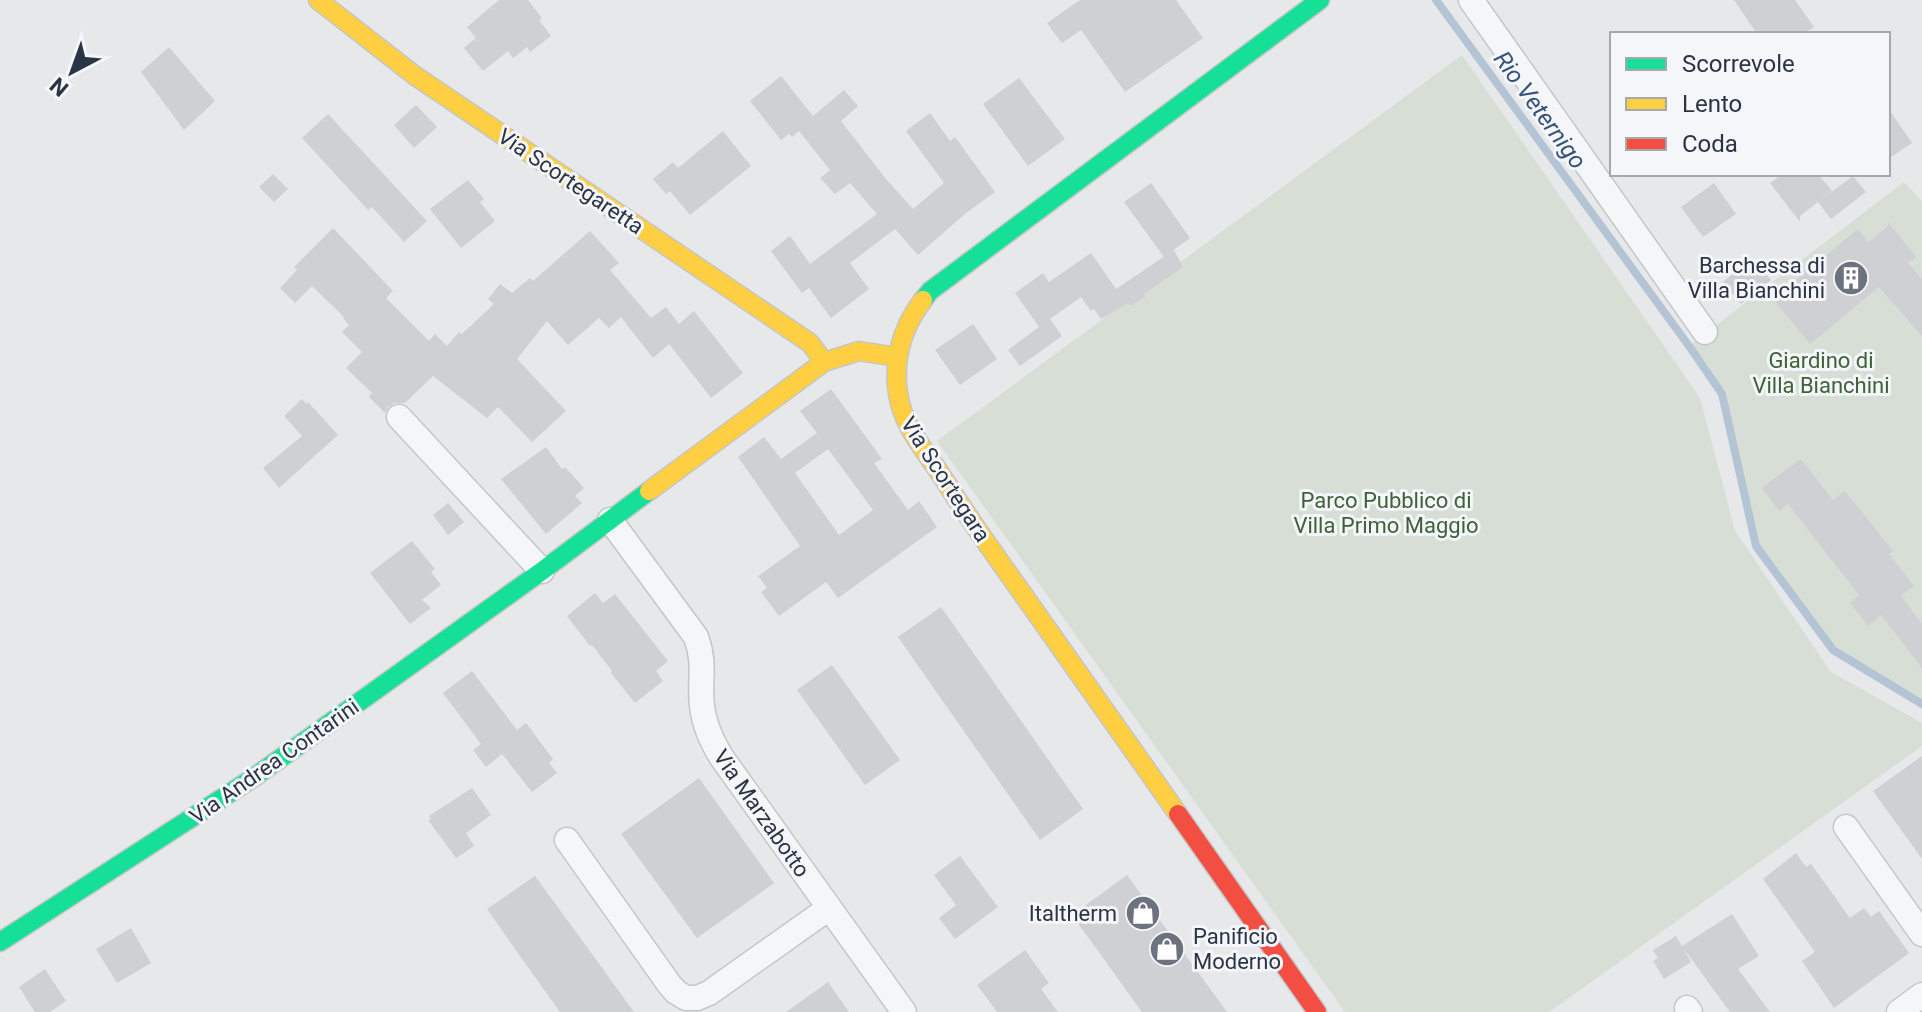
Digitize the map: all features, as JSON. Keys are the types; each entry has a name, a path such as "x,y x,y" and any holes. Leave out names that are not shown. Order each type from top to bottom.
{"street":[{"name":"Via Scortegaretta","path":"318,0 414,75 810,343 824,362"},
{"name":"Via Scortegara","path":"1317,1012 957,501 907,425 896,380 901,338 908,321 930,291 1320,0"},
{"path":"1471,0 1705,332"},
{"name":"Via Andrea Contarini","path":"0,942 253,778 542,571 824,362 859,351 897,357"},
{"path":"399,417 542,571"},
{"name":"Via Marzabotto","path":"610,520 696,637 702,660 702,709 712,742 904,1012"},
{"path":"1846,827 1922,934"},
{"path":"567,840 669,984 686,998 697,998 718,987 829,908"},
{"path":"1899,1012 1922,995"}],"green space":[{"name":"Parco Pubblico di Villa Primo Maggio","path":"1462,55 1700,398 1735,531 1831,672 1922,723 1922,746 1549,1012 1345,1012 937,441"},
{"name":"Giardino di Villa Bianchini","path":"1904,182 1922,201 1922,704 1833,650 1756,546 1722,394 1689,346"}],"building":[{"path":"499,0 528,0 551,36 530,52 527,47 513,58 508,51 483,71 464,48 476,38 467,27"},
{"path":"1080,0 1176,0 1203,38 1125,92 1081,30 1062,43 1047,23"},
{"path":"1734,0 1795,0 1814,27 1806,32 1756,32"},
{"path":"169,47 215,101 184,130 141,72"},
{"path":"781,76 813,116 844,90 858,106 841,121 913,209 944,183 906,131 930,113 950,141 955,137 995,192 918,255 895,229 850,263 869,289 831,318 809,288 802,293 771,251 790,236 810,264 877,214 850,183 835,194 820,178 830,170 799,131 781,140 750,101"},
{"path":"1019,78 1065,139 1028,166 983,104"},
{"path":"416,105 437,127 414,148 394,125"},
{"path":"1890,111 1912,143 1890,158"},
{"path":"328,114 427,221 404,242 372,207 368,210 302,138"},
{"path":"723,131 751,166 690,215 670,191 666,194 653,179 673,162 678,168"},
{"path":"273,174 288,189 274,202 259,187"},
{"path":"1780,176 1820,176 1832,191 1800,216 1800,222 1770,183"},
{"path":"1853,176 1866,192 1831,219 1818,202"},
{"path":"468,180 484,199 480,202 495,221 461,248 430,209"},
{"path":"1151,183 1190,238 1164,257 1124,202"},
{"path":"1714,183 1736,214 1703,237 1681,207"},
{"name":"Barchessa di Villa Bianchini","path":"1888,222 1916,257 1908,263 1922,279 1922,336 1879,287 1810,344 1773,299 1858,229 1868,242 1888,226"},
{"path":"333,228 393,291 386,298 429,341 435,334 447,346 459,332 462,334 494,304 488,299 500,284 512,293 530,278 533,281 590,231 619,263 610,270 651,318 666,307 679,324 694,311 743,373 711,398 669,344 653,358 621,317 609,328 599,318 568,345 547,321 517,359 566,411 532,442 498,407 487,418 433,376 405,403 395,403 385,413 369,397 372,393 346,368 362,352 342,332 349,325 344,317 312,286 295,303 280,288 297,270 294,267"},
{"path":"1174,250 1183,267 1130,306 1128,303 1101,319 1081,297 1050,319 1062,336 1020,366 1008,350 1039,327 1015,293 1043,273 1049,282 1091,253 1116,289"},
{"path":"1752,258 1771,280 1741,304 1723,282"},
{"path":"973,324 997,359 960,385 935,350"},
{"path":"831,389 882,459 874,463 908,510 919,501 937,527 838,598 826,582 779,616 761,592 767,588 758,576 800,546 738,457 764,437 781,459 817,433 800,411","holes":["828,449 873,510 839,535 795,473"]},
{"path":"302,399 338,435 279,488 263,468 302,436 284,416"},
{"path":"546,447 562,469 565,467 584,488 575,496 582,503 546,534 501,479"},
{"path":"1801,459 1833,500 1845,491 1893,551 1889,554 1914,586 1901,596 1922,624 1922,668 1881,615 1868,626 1850,603 1859,595 1788,504 1779,511 1762,488"},
{"path":"448,503 464,522 448,535 433,515"},
{"path":"412,541 435,569 431,572 441,585 422,600 431,608 410,624 370,573"},
{"path":"595,593 603,603 615,594 668,661 656,671 663,681 635,703 567,616"},
{"path":"941,607 1083,809 1040,840 898,637"},
{"path":"832,665 900,760 865,785 797,690"},
{"path":"472,671 517,730 526,723 553,759 549,763 557,773 532,792 502,754 486,767 473,750 481,744 443,693"},
{"path":"1922,756 1922,859 1873,791"},
{"path":"699,778 774,883 697,938 621,834"},
{"path":"472,788 491,815 466,833 474,846 456,858 428,820 431,819 429,816"},
{"path":"1796,853 1806,867 1811,864 1850,918 1864,908 1871,917 1879,911 1909,953 1834,1008 1802,961 1815,952 1763,879"},
{"path":"960,856 998,907 955,939 939,918 956,905 934,875"},
{"path":"1127,875 1227,1012 1142,1012 1072,915"},
{"path":"535,876 634,1012 560,1012 487,909"},
{"path":"1732,914 1759,956 1738,969 1770,1012 1730,1012 1684,949 1691,962 1664,979 1653,961 1658,958 1653,950 1676,936 1682,946"},
{"path":"131,928 151,963 117,983 96,949"},
{"path":"1025,950 1049,983 1041,989 1058,1012 997,1012 977,985"},
{"path":"45,969 66,1001 50,1012 35,1012 19,987"},
{"path":"828,982 849,1012 786,1012"}],"waterway":[{"name":"Rio Veternigo","path":"1436,0 1722,394 1756,546 1833,650 1922,704"}],"traffic: fast":[{"path":"923,300 930,291 1320,0"},
{"path":"0,942 253,778 649,491"}],"traffic: slow":[{"path":"318,0 414,75 810,343 824,362"},
{"path":"923,300 908,324 897,362 897,389 910,428 979,533 1178,814"},
{"path":"649,491 824,362 859,351 897,357"}],"traffic: jam":[{"path":"1178,814 1317,1012"}],"place":[{"name":"Barchessa di Villa Bianchini","path":"1851,278"},
{"name":"Italtherm","path":"1143,913"},
{"name":"Panificio Moderno","path":"1167,949"}]}
